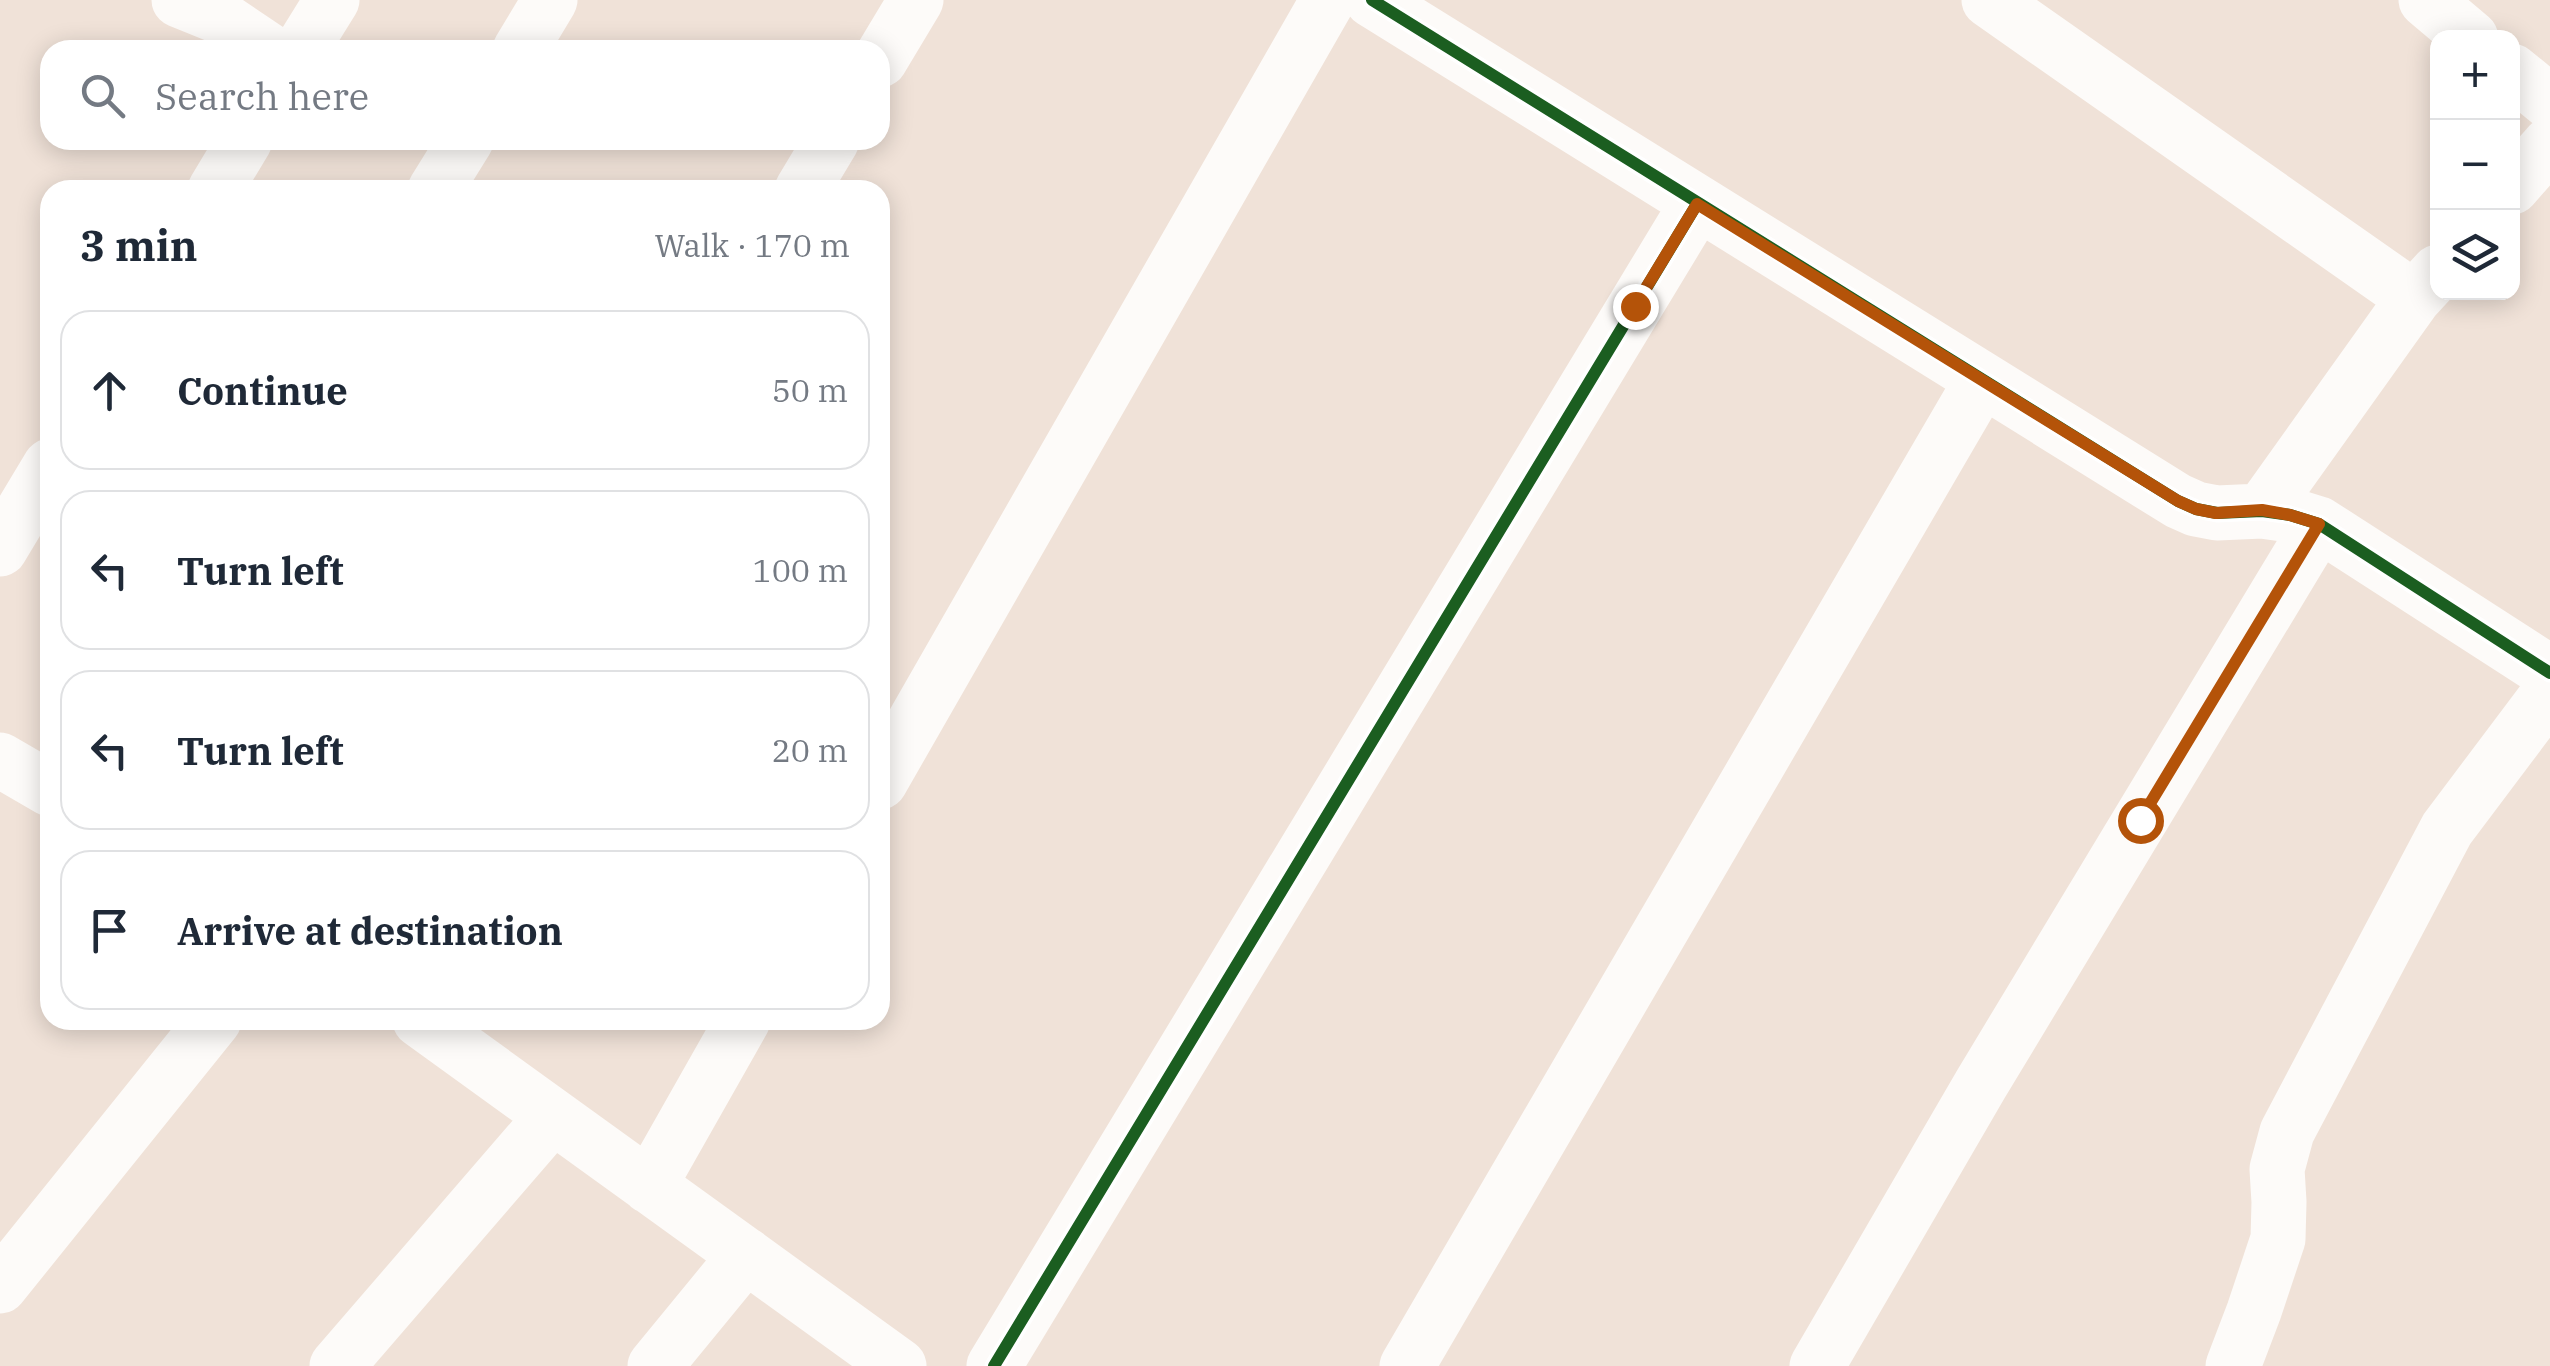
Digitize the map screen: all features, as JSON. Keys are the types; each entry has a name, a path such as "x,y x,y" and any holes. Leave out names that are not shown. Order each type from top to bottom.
{"street":[{"path":"179,0 216,15 253,40"},
{"path":"307,40 332,0"},
{"path":"526,40 550,0"},
{"path":"890,43 916,0"},
{"path":"890,765 1328,0"},
{"path":"1372,0 2178,501 2216,513 2262,510 2319,524 2550,674"},
{"path":"1989,0 2426,285 2262,510"},
{"path":"2426,0 2462,30"},
{"path":"2520,78 2550,102"},
{"path":"2520,177 2550,144"},
{"path":"221,180 239,150"},
{"path":"441,180 460,150"},
{"path":"808,180 826,150"},
{"path":"994,1366 1697,204"},
{"path":"1407,1366 1982,380"},
{"path":"0,550 40,483"},
{"path":"1817,1366 2319,524"},
{"path":"2232,1366 2278,1239 2280,1202 2276,1169 2288,1132 2447,829 2550,692"},
{"path":"0,760 40,783"},
{"path":"0,1286 206,1030"},
{"path":"434,1030 898,1366"},
{"path":"648,1186 738,1030"},
{"path":"337,1366 552,1117"},
{"path":"654,1366 746,1256"}],"cycle path":[{"path":"1372,0 2178,501 2217,513 2262,511 2319,524 2550,673"},
{"path":"994,1366 1697,204"}],"route":[{"path":"1635,306 1697,204 2178,501 2216,513 2262,510 2319,524 2140,820"}]}
